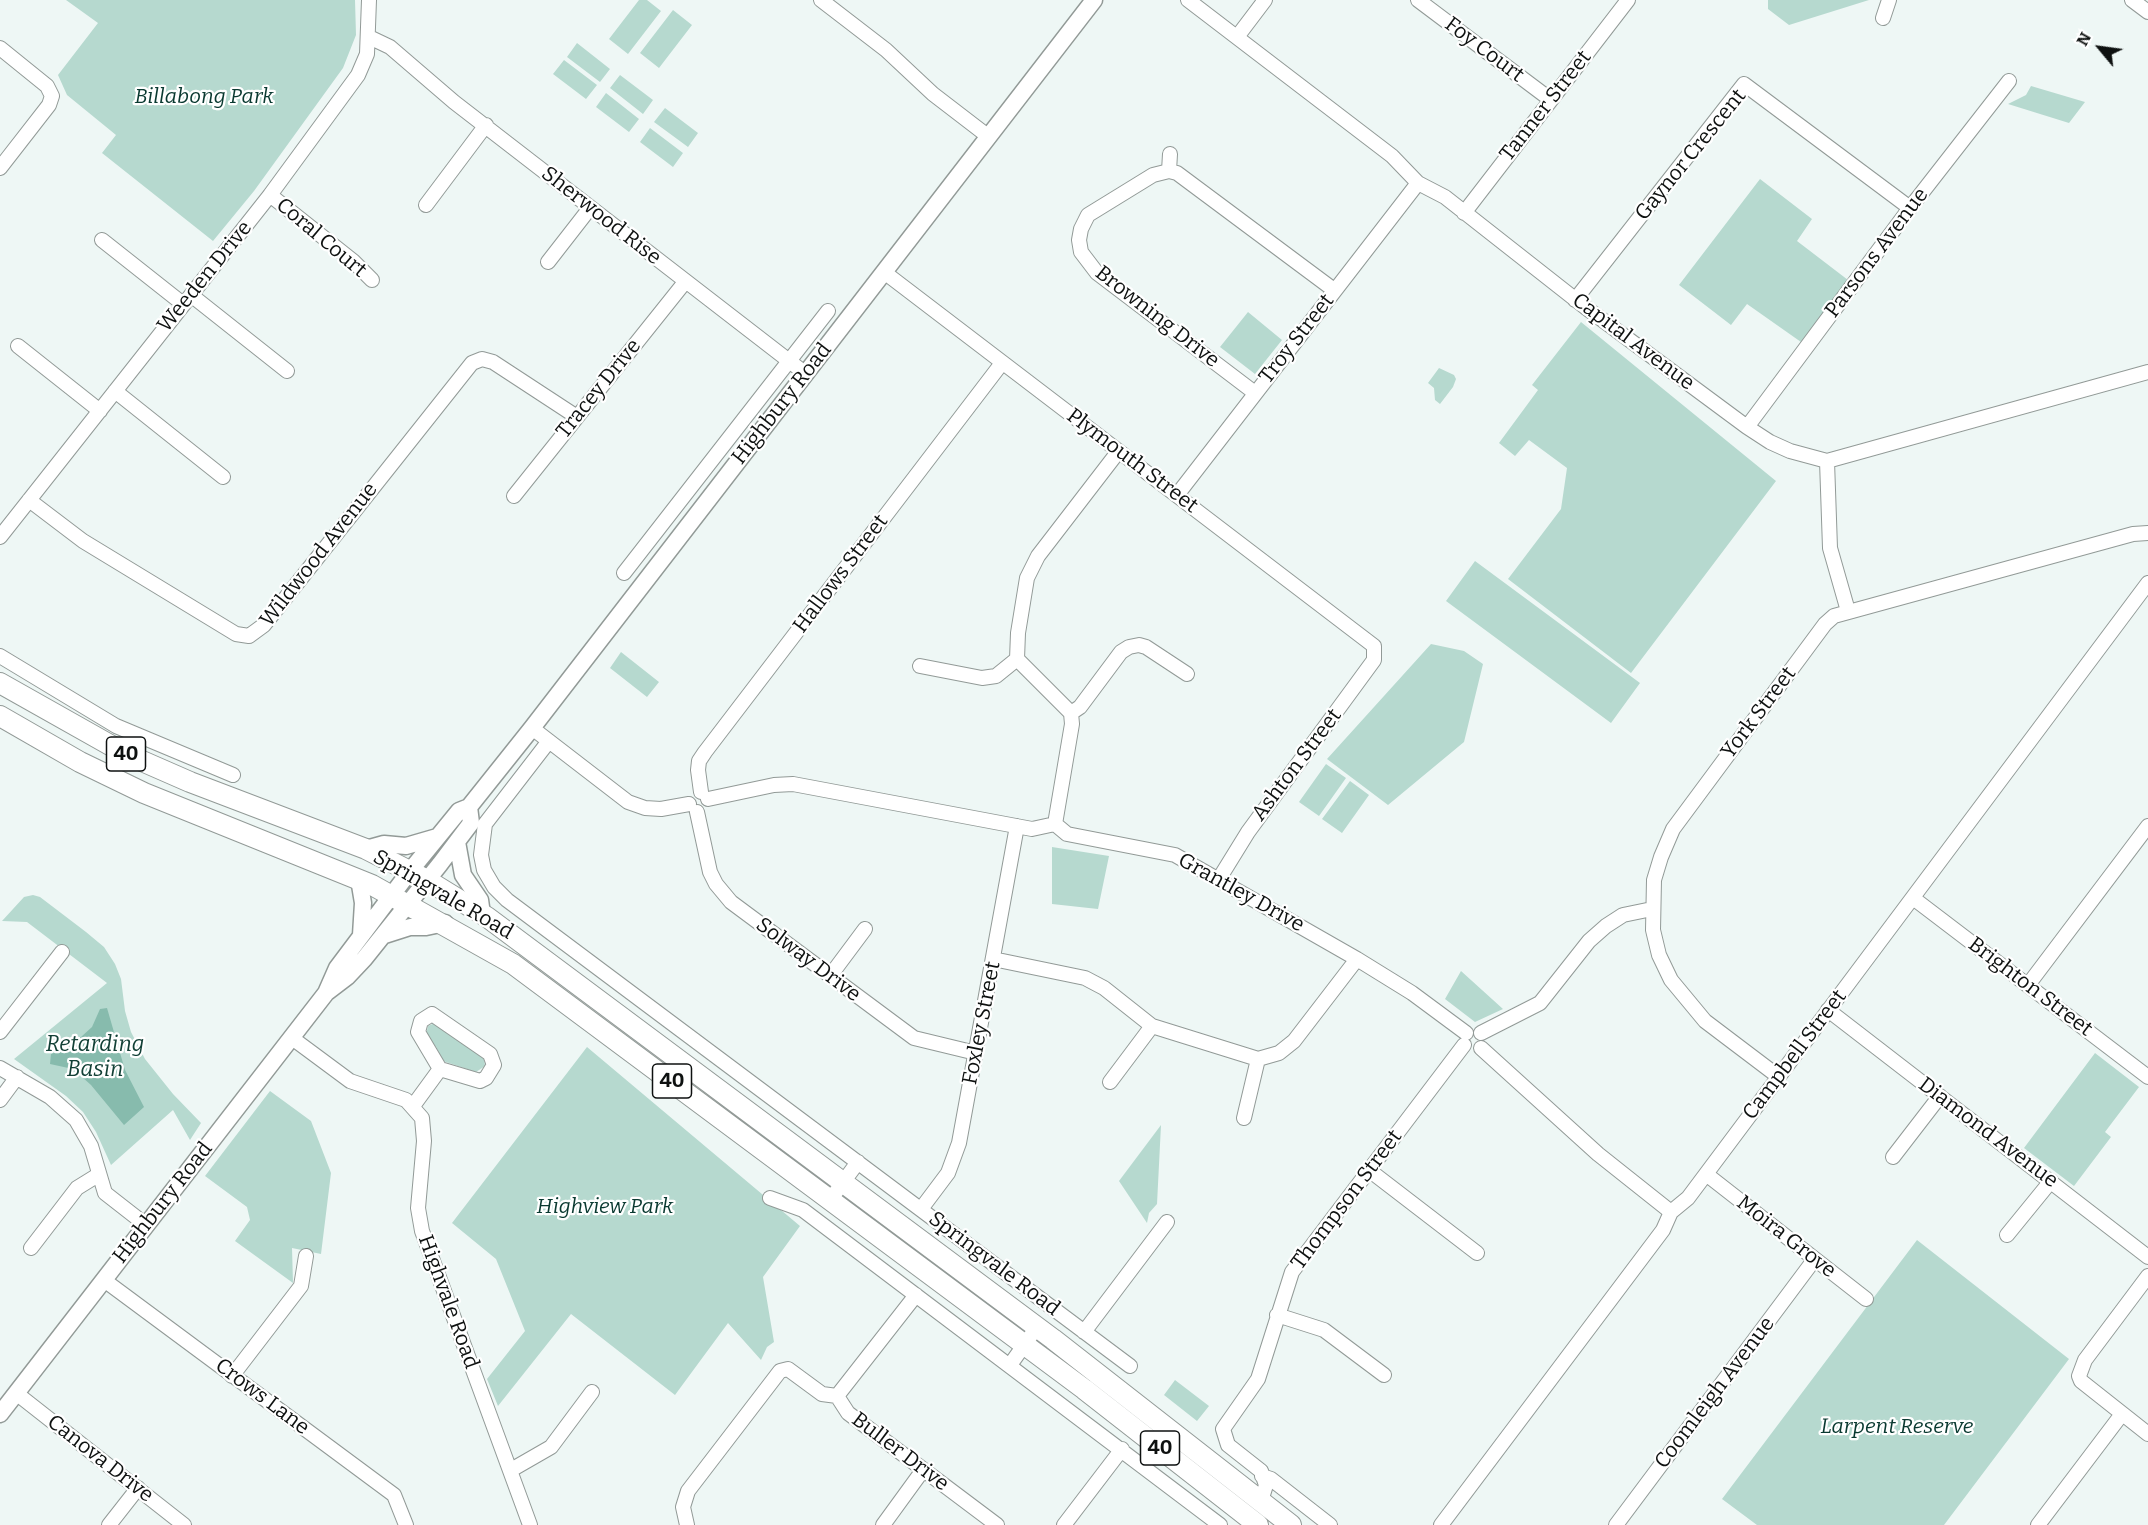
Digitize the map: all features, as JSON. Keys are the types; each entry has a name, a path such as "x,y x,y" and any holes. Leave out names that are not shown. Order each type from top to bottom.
{"highway":[{"name":"Springvale Road","path":"0,683 92,736 149,765 366,849 418,875 482,914 1037,1327 1259,1487 1292,1525"},
{"name":"Springvale Road","path":"0,716 80,762 144,794 358,879 400,899 538,981 1025,1345 1258,1525"}],"main road":[{"name":"Highbury Road","path":"0,1414 326,993 337,968 361,936 400,899 418,875 438,837 459,811 469,807 532,728 1094,0"},
{"name":"Highbury Road","path":"418,875 457,842 471,823 469,807"},
{"path":"366,849 384,844 406,846 438,837"},
{"path":"457,842 463,875 480,900 482,914"},
{"path":"358,879 363,903 361,936"},
{"name":"Highbury Road","path":"326,993 347,977 384,935 400,899"},
{"path":"384,935 410,927 445,924"}],"street":[{"name":"Weeden Drive","path":"0,537 4,521 29,500 100,411 270,195 358,75 367,54 369,0"},
{"path":"821,0 886,50 933,93 989,137"},
{"name":"Capital Avenue","path":"1188,0 1392,156 1418,183 1432,189 1575,300 1747,427 1770,442 1827,461"},
{"path":"1237,37 1265,0"},
{"name":"Foy Court","path":"1418,0 1551,100"},
{"name":"Tanner Street","path":"1464,213 1628,0"},
{"path":"1883,18 1889,0"},
{"path":"2132,0 2148,12"},
{"name":"Sherwood Rise","path":"369,37 390,47 399,57 590,208 806,374"},
{"path":"0,48 47,86 52,96 49,105 0,168"},
{"path":"367,54 399,57"},
{"name":"Parsons Avenue","path":"1747,427 1910,208 2009,81"},
{"name":"Gaynor Crescent","path":"1575,300 1744,84 1910,208"},
{"path":"426,205 486,126"},
{"path":"1170,154 1169,171 1184,177 1334,290"},
{"name":"Browning Drive","path":"1169,171 1153,175 1088,215 1080,229 1081,252 1097,273 1255,393"},
{"name":"Troy Street","path":"1177,495 1418,183"},
{"name":"Coral Court","path":"270,195 353,261 372,280"},
{"path":"548,262 590,208"},
{"path":"102,240 287,371"},
{"name":"Plymouth Street","path":"884,272 1369,641 1376,653"},
{"name":"Tracey Drive","path":"514,496 685,282"},
{"path":"624,573 828,311"},
{"path":"18,346 100,411"},
{"name":"Wildwood Avenue","path":"29,500 83,541 236,634 249,636 264,625 471,363 482,359 493,362 577,417"},
{"name":"Hallows Street","path":"705,796 698,770 699,761 705,752 1002,363"},
{"path":"1848,611 1828,538 1827,461 2148,372"},
{"path":"115,392 223,477"},
{"path":"532,728 628,802 645,808 661,810 693,808 695,794 705,796 793,784 1032,829 1055,824 1072,724 1071,713 1017,659 1018,633 1027,578 1038,556 1118,452"},
{"name":"York Street","path":"1779,1077 1705,1022 1671,980 1659,955 1653,930 1652,909 1657,868 1674,829 1825,624 1834,616 2133,534 2148,532"},
{"name":"Campbell Street","path":"1442,1525 1663,1230 1671,1212 1688,1198 2148,583"},
{"path":"1071,713 1080,707 1121,652 1129,647 1146,646 1187,674"},
{"name":"Ashton Street","path":"1219,879 1248,832 1370,667 1376,653"},
{"path":"0,656 116,726 232,775"},
{"path":"920,666 982,678 996,676 1017,659"},
{"name":"Springvale Road","path":"549,741 489,818 481,840 481,855 490,882 507,900 1130,1366"},
{"name":"Solway Drive","path":"693,808 708,868 720,890 731,902 914,1038 976,1053"},
{"name":"Grantley Drive","path":"1055,824 1068,834 1175,855 1412,993 1465,1039"},
{"name":"Foxley Street","path":"921,1209 948,1173 955,1155 1017,826"},
{"path":"2028,985 2148,826"},
{"name":"Brighton Street","path":"1913,897 2147,1073"},
{"path":"1481,1033 1540,1003 1589,941 1606,926 1623,915 1652,909"},
{"path":"830,976 865,929"},
{"path":"0,1032 62,952"},
{"path":"993,959 1085,978 1104,988 1152,1026 1258,1059 1279,1053 1294,1041 1357,959"},
{"name":"Diamond Avenue","path":"1828,1010 2148,1257"},
{"path":"432,1014 490,1054 494,1065 486,1078 480,1081 441,1069 418,1032 421,1021 432,1014"},
{"path":"1110,1082 1152,1026"},
{"path":"1473,1030 1481,1033 1484,1040 1481,1048 1471,1051 1465,1039 1473,1030"},
{"path":"291,1038 350,1081 406,1100 413,1106 441,1069"},
{"name":"Thompson Street","path":"1223,1432 1225,1424 1258,1379 1293,1269 1465,1039"},
{"path":"1481,1048 1598,1154 1671,1212"},
{"path":"1244,1118 1258,1059"},
{"path":"0,1068 50,1097 76,1120 91,1146 105,1193 146,1225"},
{"path":"0,1100 17,1077"},
{"path":"1893,1157 1940,1096"},
{"name":"Highvale Road","path":"413,1106 422,1118 424,1131 419,1196 422,1231 530,1525"},
{"path":"830,1200 858,1162"},
{"path":"1369,1170 1477,1253"},
{"name":"Moira Grove","path":"1706,1174 1866,1299"},
{"path":"32,1248 77,1188 98,1175"},
{"path":"2007,1235 2051,1181"},
{"path":"770,1198 803,1210 1220,1525"},
{"path":"1084,1332 1167,1222"},
{"path":"232,1376 301,1286 306,1256"},
{"name":"Coomleigh Avenue","path":"1616,1525 1814,1260"},
{"path":"2148,1276 2085,1360 2079,1373 2081,1381 2148,1434"},
{"name":"Crows Lane","path":"104,1280 394,1495 406,1525"},
{"path":"837,1396 916,1295"},
{"path":"1277,1315 1324,1330 1384,1376"},
{"name":"Springvale Road","path":"1010,1365 1037,1327"},
{"name":"Buller Drive","path":"687,1525 683,1507 688,1491 780,1371 788,1369 822,1394 837,1396 848,1413 997,1525"},
{"path":"511,1470 551,1447 592,1392"},
{"name":"Canova Drive","path":"16,1393 184,1525"},
{"path":"2038,1525 2122,1414"},
{"name":"Springvale Road","path":"1223,1432 1226,1443 1256,1467 1259,1487 1271,1479 1330,1525"},
{"path":"1064,1525 1122,1449"},
{"path":"883,1525 923,1470"},
{"path":"1236,1508 1259,1487"},
{"path":"109,1525 138,1488"}],"green space":[{"name":"Billabong Park","path":"66,0 355,0 356,35 343,68 254,191 213,241 102,153 116,135 67,95 58,75 98,23"},
{"path":"639,0 647,0 661,11 628,54 609,39"},
{"path":"1768,0 1869,0 1789,25 1768,9"},
{"path":"673,10 692,25 659,68 640,53"},
{"path":"577,43 610,69 600,82 567,57"},
{"path":"564,60 597,85 586,99 553,74"},
{"path":"620,75 653,100 643,114 610,88"},
{"path":"2031,86 2085,102 2069,123 2008,104 2026,95"},
{"path":"606,93 639,119 629,132 596,107"},
{"path":"665,108 698,133 688,147 654,122"},
{"path":"650,128 683,153 673,167 640,142"},
{"path":"1760,179 1812,219 1797,241 1848,280 1801,342 1747,304 1731,325 1679,285"},
{"path":"1248,312 1282,340 1255,374 1220,347"},
{"path":"1581,322 1776,481 1631,673 1508,579 1561,509 1567,468 1529,440 1515,456 1499,443 1538,390 1532,385"},
{"path":"1439,368 1454,375 1456,379 1440,404 1435,400 1434,388 1428,383"},
{"path":"1475,561 1640,683 1611,723 1446,601"},
{"path":"1431,644 1464,651 1483,664 1464,742 1388,805 1327,759"},
{"path":"621,652 659,682 647,697 610,668"},
{"path":"1326,764 1346,778 1319,816 1299,802"},
{"path":"1350,781 1369,795 1342,833 1322,819"},
{"path":"1052,847 1109,856 1098,909 1052,904"},
{"path":"33,895 40,897 104,947 115,964 121,979 125,1011 131,1032 145,1059 173,1094 201,1123 190,1140 173,1110 111,1165 96,1132 83,1112 66,1096 14,1059 107,983 27,922 2,921 24,897"},
{"path":"1461,971 1503,1009 1475,1022 1445,999"},
{"path":"437,1022 484,1057 485,1066 476,1072 443,1061 436,1047 426,1035 428,1026"},
{"name":"Highview Park","path":"587,1047 800,1226 763,1277 774,1342 767,1347 761,1360 728,1323 675,1395 571,1314 498,1406 487,1379 525,1331 496,1259 452,1223"},
{"path":"2095,1053 2139,1087 2105,1132 2111,1137 2074,1186 2024,1148"},
{"path":"270,1091 311,1121 331,1173 321,1254 292,1248 293,1283 235,1241 250,1220 247,1207 205,1176"},
{"path":"1161,1125 1157,1204 1149,1213 1147,1223 1119,1181"},
{"name":"Larpent Reserve","path":"1917,1240 2069,1359 1944,1525 1757,1525 1722,1499"},
{"path":"1175,1380 1209,1406 1197,1421 1164,1395"}],"water":[{"name":"Retarding Basin","path":"107,1008 125,1070 144,1107 124,1125 91,1085 73,1069 50,1064 51,1054 70,1047 92,1027 100,1009"}]}
